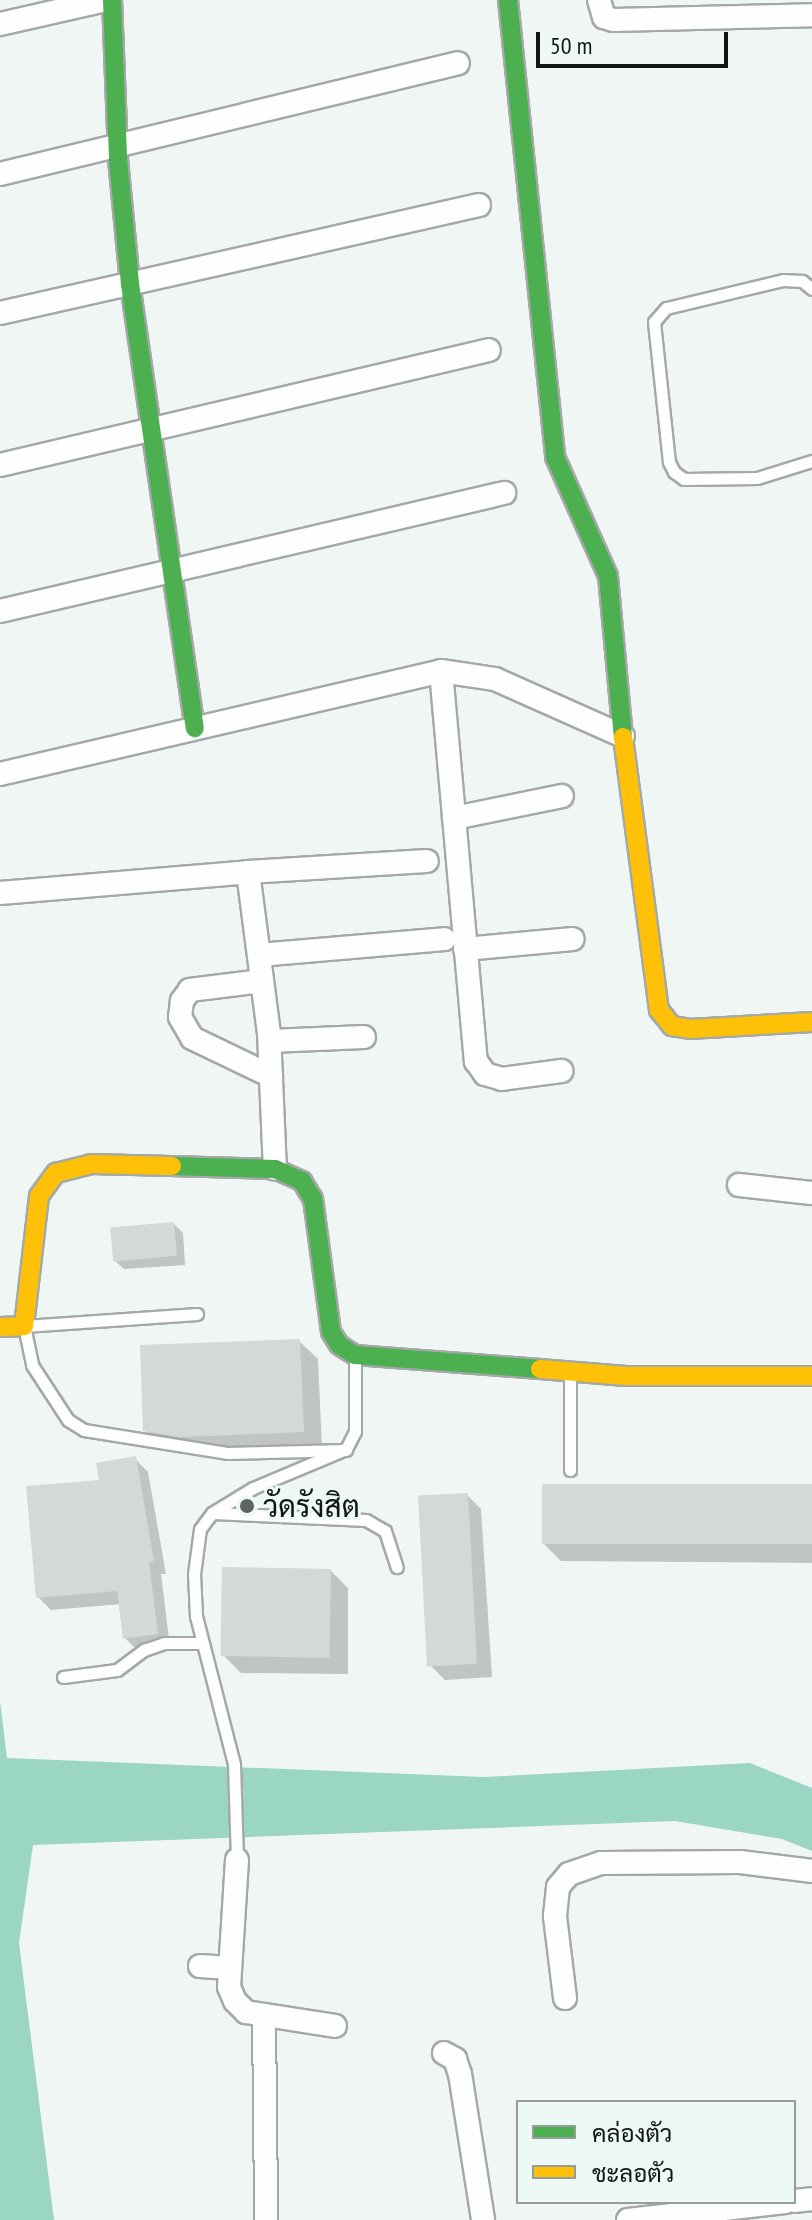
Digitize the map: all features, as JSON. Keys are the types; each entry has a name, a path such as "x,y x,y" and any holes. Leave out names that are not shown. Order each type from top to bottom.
{"street":[{"path":"0,24 109,0 130,284 195,728"},
{"path":"508,0 555,457 608,576 623,736 659,1010 672,1026 690,1029 812,1022"},
{"path":"599,0 604,17 613,20 727,9 812,15"},
{"path":"0,174 458,63"},
{"path":"0,313 479,205"},
{"path":"0,465 489,350"},
{"path":"0,611 504,493"},
{"path":"0,774 441,671 495,679 623,736"},
{"path":"441,671 476,1061 485,1074 502,1079 561,1071"},
{"path":"454,818 562,796"},
{"path":"0,893 248,872 427,861"},
{"path":"248,872 270,1041 275,1169"},
{"path":"259,955 444,939"},
{"path":"465,949 573,939"},
{"path":"262,981 190,990 182,1001 180,1017 192,1038 271,1076"},
{"path":"270,1041 364,1037"},
{"path":"0,1327 24,1326 39,1196 56,1173 91,1164 275,1169 302,1181 313,1199 331,1332 339,1345 355,1355 570,1373 812,1376"},
{"path":"739,1185 773,1186 812,1193"},
{"path":"237,1860 229,1968 229,1987 235,2001 246,2012 335,2026"},
{"path":"565,1998 555,1916 558,1887 569,1874 601,1863 740,1862 812,1871"},
{"path":"200,1966 229,1968"},
{"path":"264,2015 266,2220"},
{"path":"444,2053 455,2059 460,2074 483,2220"},
{"path":"628,2220 701,2216 773,2204"}],"lane":[{"path":"812,289 802,281 783,280 666,308 654,322 669,462 674,472 684,479 757,478 812,461"},
{"path":"197,1314 24,1326 32,1365 68,1420 84,1430 228,1453 346,1449"},
{"path":"237,1860 234,1764 200,1643 194,1574 200,1529 212,1513 253,1488 346,1449 355,1431 355,1355"},
{"path":"570,1373 570,1470"},
{"path":"212,1513 366,1520 385,1531 397,1567"},
{"path":"63,1677 117,1670 144,1650 164,1643 200,1643"}],"shaded area":[{"path":"0,1701 7,1758 484,1777 750,1763 812,1788 812,1851 782,1839 675,1821 33,1845 19,1943 54,2220 0,2220"}],"building":[{"path":"174,1222 177,1256 113,1261 110,1228"},
{"path":"300,1339 304,1432 180,1437 143,1431 140,1345"},
{"path":"136,1456 154,1561 149,1562 158,1634 123,1639 117,1591 36,1598 26,1486 99,1480 96,1463"},
{"path":"542,1484 812,1484 812,1544 542,1544"},
{"path":"468,1493 477,1664 427,1666 418,1496"},
{"path":"222,1567 331,1569 329,1658 220,1656"}],"traffic: fast":[{"path":"112,0 118,159 130,284 195,728"},
{"path":"508,0 555,457 608,576 623,737"},
{"path":"172,1166 275,1169 302,1181 313,1199 331,1332 339,1345 355,1355 540,1369"}],"traffic: slow":[{"path":"623,737 659,1010 672,1026 690,1029 812,1022"},
{"path":"0,1327 24,1326 39,1196 56,1173 91,1164 172,1166"},
{"path":"540,1369 626,1376 812,1376"}],"place":[{"name":"วัดรังสิต","path":"247,1506"}]}
